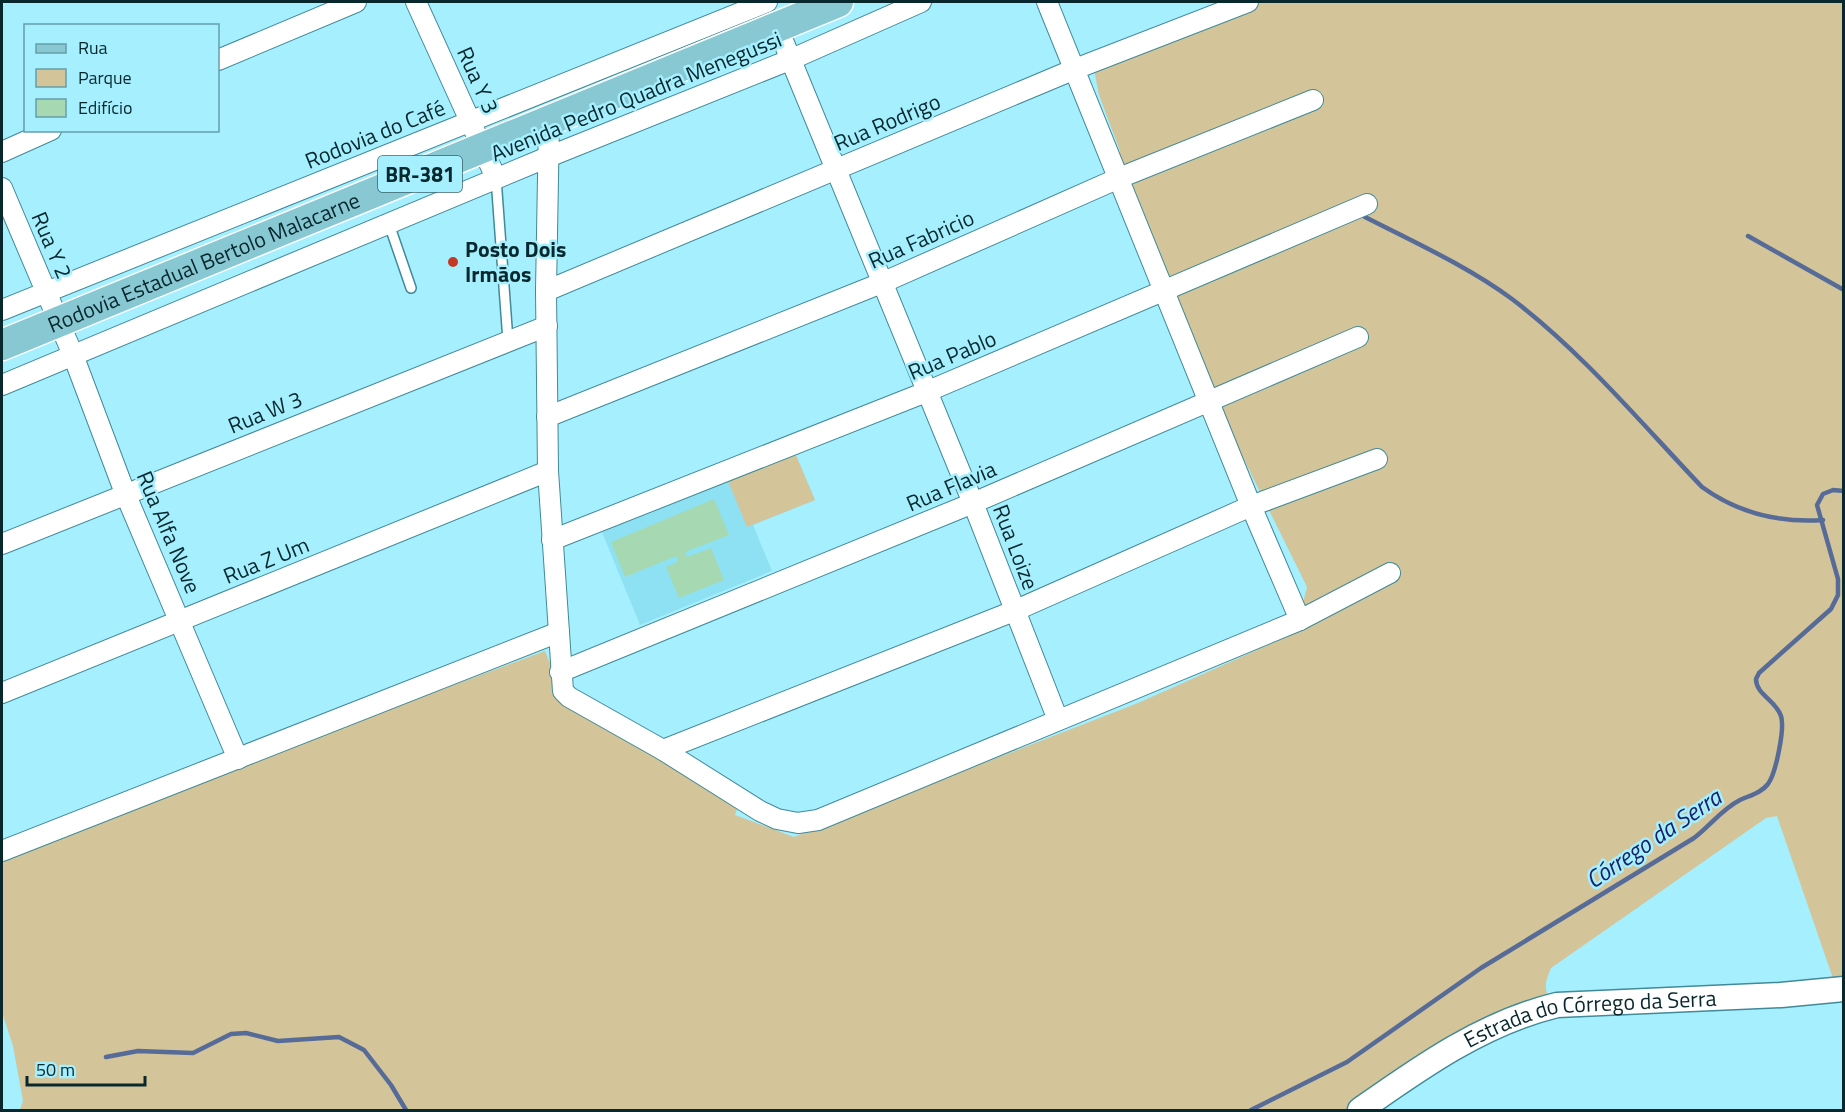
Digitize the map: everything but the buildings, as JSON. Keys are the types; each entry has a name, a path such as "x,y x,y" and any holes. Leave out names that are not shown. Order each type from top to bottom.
{"main road":[{"name":"Rodovia Estadual Bertolo Malacarne","path":"2,345 375,192 476,135 549,120 772,14 838,2"}],"street":[{"path":"219,60 356,2"},
{"name":"Rua Y 3","path":"417,2 496,178"},
{"name":"Avenida Pedro Quadra Menegussi","path":"2,385 496,178 792,59 921,2"},
{"path":"1047,2 1251,506 1300,620"},
{"name":"Rua Rodrigo","path":"546,291 1075,69 1248,2"},
{"name":"Rodovia do Café","path":"2,310 476,135 772,14"},
{"name":"Rua Loize","path":"772,14 884,282 1058,720"},
{"name":"Rua Fabricio","path":"547,417 884,282 1119,178 1313,100"},
{"path":"549,120 546,291 548,471 562,691 568,697 663,750 760,811 777,819 798,823 818,820 1300,620 1390,573"},
{"path":"2,152 47,132"},
{"name":"Rua Y 2","path":"2,188 57,322"},
{"path":"375,192 388,224"},
{"name":"Rua Pablo","path":"552,540 926,392 1165,292 1366,204"},
{"path":"340,206 353,239"},
{"name":"Rua Alfa Nove","path":"57,322 73,355 125,493 238,759"},
{"name":"Rua W 3","path":"2,544 547,326"},
{"name":"Rua Flavia","path":"560,672 973,503 1358,337"},
{"path":"663,750 1014,611 1251,506 1377,459"},
{"name":"Rua Z Um","path":"2,693 548,471"},
{"path":"2,851 559,632"},
{"name":"Estrada do Córrego da Serra","path":"1360,1110 1413,1073 1488,1029 1528,1012 1557,1005 1781,995 1844,989"}],"lane":[{"path":"496,178 508,341"},
{"path":"388,224 411,288"}],"shaded area":[{"path":"795,453 815,500 753,525 772,571 640,625 602,532"}],"green space":[{"path":"1240,2 1843,2 1843,988 1837,990 1777,816 1766,818 1551,968 1546,988 1548,996 1555,1005 1352,1110 20,1110 23,1101 13,1046 2,1012 2,856 4,853 545,651 560,688 561,703 608,714 739,803 735,815 794,837 1138,703 1295,633 1307,587 1229,429 1145,217 1118,156 1120,151 1099,95 1093,64"},
{"path":"795,453 815,500 747,527 728,481"}],"waterway":[{"path":"1365,217 1459,265 1512,299 1587,365 1702,487 1745,510 1775,518 1823,520"},
{"path":"1748,236 1844,290"},
{"name":"Córrego da Serra","path":"1251,1110 1347,1062 1481,968 1694,838 1734,804 1759,792 1768,784 1777,761 1782,722 1778,710 1759,689 1756,679 1759,673 1831,609 1838,595 1838,579 1817,505 1823,494 1833,490 1844,491"},
{"path":"106,1057 138,1051 193,1053 231,1034 246,1033 278,1041 339,1037 364,1050 391,1085 406,1110"}],"place":[{"name":"Posto Dois Irmãos","path":"453,262"}]}
